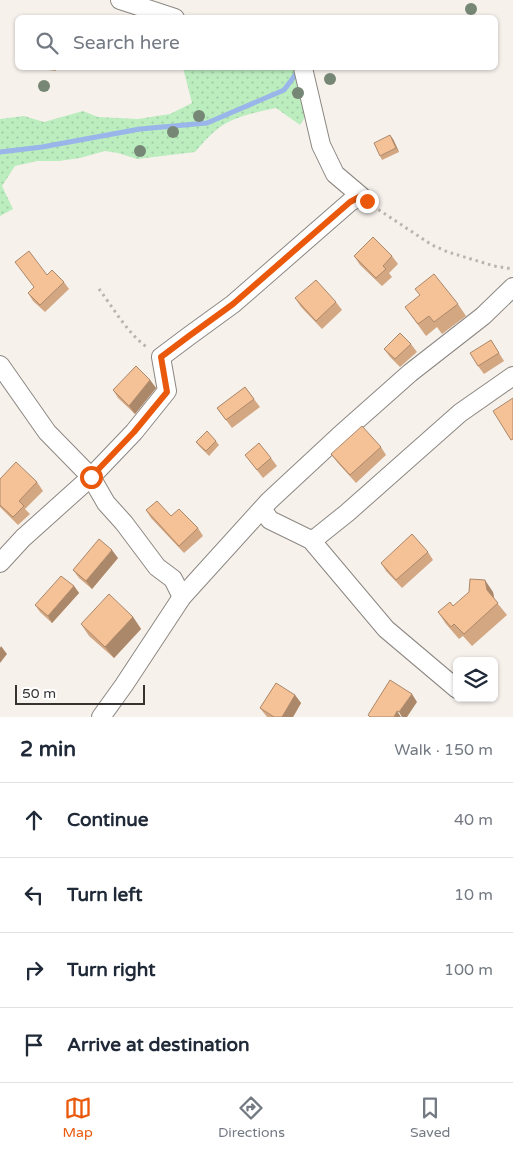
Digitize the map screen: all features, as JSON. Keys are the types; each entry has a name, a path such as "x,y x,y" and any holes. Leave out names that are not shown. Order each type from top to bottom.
{"street":[{"path":"120,0 166,15"},
{"path":"0,562 23,538 91,477 134,432 167,392 161,357 233,304 350,202 361,196 336,174 321,145 303,70"},
{"path":"101,717 182,597 269,501 410,373 483,316 513,287"},
{"path":"0,365 47,432 91,477 106,503 124,523 157,567 173,579 182,597"},
{"path":"311,540 347,513 460,413 513,376"},
{"path":"262,509 270,520 311,540 386,629 453,687"}],"path":[{"path":"361,196 432,245 494,266 513,269"},
{"path":"99,289 140,342 161,357"}],"green space":[{"path":"184,70 299,70 309,111 300,125 276,108 242,116 219,128 195,152 137,159 105,151 80,158 59,161 37,161 15,166 2,186 13,209 0,216 0,119 24,116 44,122 83,111 98,117 138,119 170,114 192,103"}],"building":[{"path":"390,135 396,148 380,156 374,143"},
{"path":"373,237 392,256 383,266 386,269 376,278 354,256"},
{"path":"29,251 47,275 52,270 64,282 40,305 28,293 34,287 15,262"},
{"path":"434,274 458,304 434,322 429,316 418,324 405,307 420,295 415,289"},
{"path":"316,280 336,302 316,321 295,298"},
{"path":"400,333 411,344 395,359 384,349"},
{"path":"491,340 499,353 478,366 470,353"},
{"path":"136,366 150,380 129,406 113,390"},
{"path":"245,387 254,399 226,420 217,408"},
{"path":"513,398 513,439 511,440 493,411"},
{"path":"362,426 381,447 350,475 331,454"},
{"path":"207,431 216,441 206,451 196,442"},
{"path":"259,443 271,458 257,470 245,455"},
{"path":"16,462 37,482 19,501 24,506 13,517 0,505 0,479"},
{"path":"157,501 171,516 179,509 198,528 179,546 146,510"},
{"path":"412,534 428,552 396,580 381,563"},
{"path":"99,539 112,550 86,581 73,570"},
{"path":"61,576 74,586 48,616 35,605"},
{"path":"470,579 485,580 487,590 498,603 464,634 454,624 451,627 438,612 450,602 453,606 469,592"},
{"path":"109,594 133,617 105,647 81,624"},
{"path":"390,680 412,694 394,717 370,717 368,715"},
{"path":"276,683 295,695 282,717 274,717 260,708"}],"waterway":[{"path":"0,152 42,147 140,129 207,123 284,90 299,70"}],"route":[{"path":"91,477 134,432 167,392 161,357 233,304 350,202 361,196 367,201"}]}
